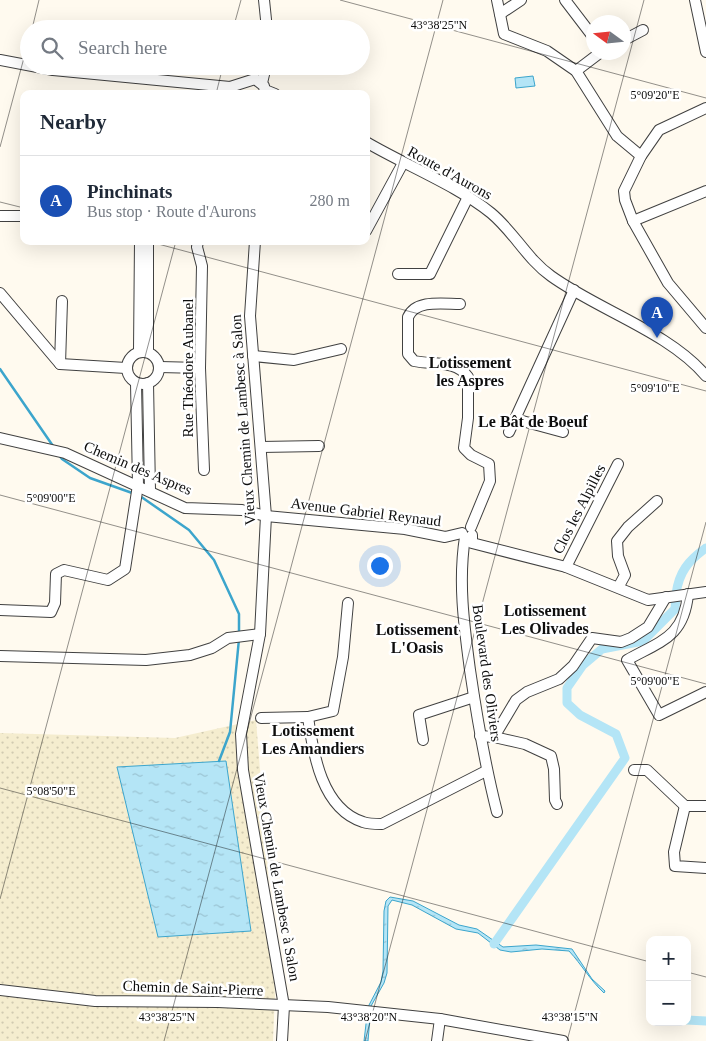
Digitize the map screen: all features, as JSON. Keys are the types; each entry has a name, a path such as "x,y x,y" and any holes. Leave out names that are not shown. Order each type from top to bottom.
{"street":[{"path":"264,0 266,20"},
{"path":"497,0 504,34 547,51 576,71 617,136 641,156"},
{"path":"500,14 520,0"},
{"path":"565,0 586,28"},
{"path":"695,0 706,52"},
{"path":"631,36 643,30"},
{"path":"0,60 20,64"},
{"path":"576,71 590,60"},
{"path":"105,75 230,87 243,90 264,88 265,75"},
{"path":"706,108 659,130 641,156 624,191 627,209 668,283 706,328"},
{"name":"Route d'Aurons","path":"370,144 403,164 468,197 492,214 512,234 529,257 550,276 667,344 694,362 706,376"},
{"path":"370,224 403,164"},
{"path":"633,221 706,191"},
{"path":"398,274 430,274 468,197"},
{"path":"0,216 20,216"},
{"path":"140,245 143,352"},
{"path":"143,352 148,245"},
{"name":"Rue Théodore Aubanel","path":"197,245 202,266"},
{"name":"Rue Théodore Aubanel","path":"204,245 200,368 204,470"},
{"name":"Vieux Chemin de Lambesc à Salon","path":"255,245 250,316 266,516 260,634 241,734 243,770 284,1006 282,1041"},
{"path":"509,432 574,290"},
{"path":"0,294 60,364 126,368"},
{"path":"60,364 62,300"},
{"name":"Boulevard des Oliviers","path":"460,304 419,305 410,311 408,317 408,354 414,361 455,366 468,377 468,418 464,448 471,455 489,464 490,481 468,533 461,561 461,606 486,771 498,812"},
{"path":"253,356 294,360 341,349"},
{"path":"143,352 158,361 160,367 158,375 148,384 136,383 128,375 126,368 129,358 143,352"},
{"path":"160,367 200,368"},
{"path":"0,610 51,612 56,603 56,574 64,570 108,580 117,576 125,569 138,486 136,383"},
{"path":"148,384 150,490"},
{"path":"515,419 563,432"},
{"name":"Chemin des Aspres","path":"0,438 65,453 150,490 185,508 242,510 266,516"},
{"path":"260,447 319,446"},
{"name":"Clos les Alpilles","path":"566,567 618,464"},
{"path":"619,586 625,575 618,556 617,541 628,527 657,501"},
{"name":"Avenue Gabriel Reynaud","path":"266,516 405,529 445,537 468,533"},
{"path":"468,533 472,543 566,567 619,586 648,600 706,592"},
{"path":"688,594 682,623 668,637 627,660 659,715 706,692"},
{"path":"494,737 516,700 527,692 559,679 573,666 592,638 621,642 631,638 648,627 666,597"},
{"path":"261,718 308,717 333,711 343,657 348,603"},
{"path":"0,656 146,660 190,655 212,648 228,638 260,634"},
{"path":"423,740 419,714 474,697"},
{"path":"308,717 312,741 324,786 341,811 363,823 382,824 486,771"},
{"path":"480,736 526,744 551,756 557,804"},
{"path":"634,770 647,770 685,806 706,806"},
{"path":"685,806 674,852 675,866 706,868"},
{"name":"Chemin de Saint-Pierre","path":"0,990 95,1001 218,1002 328,1007 440,1020 530,1039 563,1041"},
{"path":"437,1041 440,1020"}],"shaded area":[{"path":"256,720 275,995 273,1041 0,1041 0,733 175,738"}],"water":[{"path":"533,76 535,86 516,88 515,78"},
{"path":"226,761 251,931 158,937 117,767"},
{"path":"390,897 413,901 459,925 477,929 503,947 536,945 572,949 592,979 605,991 604,993 599,988 569,951 542,949 511,952 500,950 478,933 456,929 412,905 392,900 388,906 387,973 384,983 371,1006 368,1041 364,1041 368,1007 381,982 383,971 384,911 386,901"}],"waterway":[{"path":"0,369 53,446"},
{"path":"59,455 90,478 135,494"},
{"path":"140,496 189,530 214,560 239,614 239,633"},
{"path":"676,594 679,579 685,568 706,548"},
{"path":"494,944 625,758 616,734 580,715 567,703 567,688 583,665 602,649 643,641 675,609 676,597"},
{"path":"219,761 230,732 239,639"},
{"path":"691,1020 706,1021"}],"place":[{"name":"Pinchinats","path":"657,338"}],"district":[{"name":"Lotissement les Aspres","path":"470,371"},
{"name":"Le Bât de Boeuf","path":"533,421"},
{"name":"Lotissement Les Olivades","path":"545,619"},
{"name":"Lotissement L'Oasis","path":"417,638"},
{"name":"Lotissement Les Amandiers","path":"313,739"}]}
